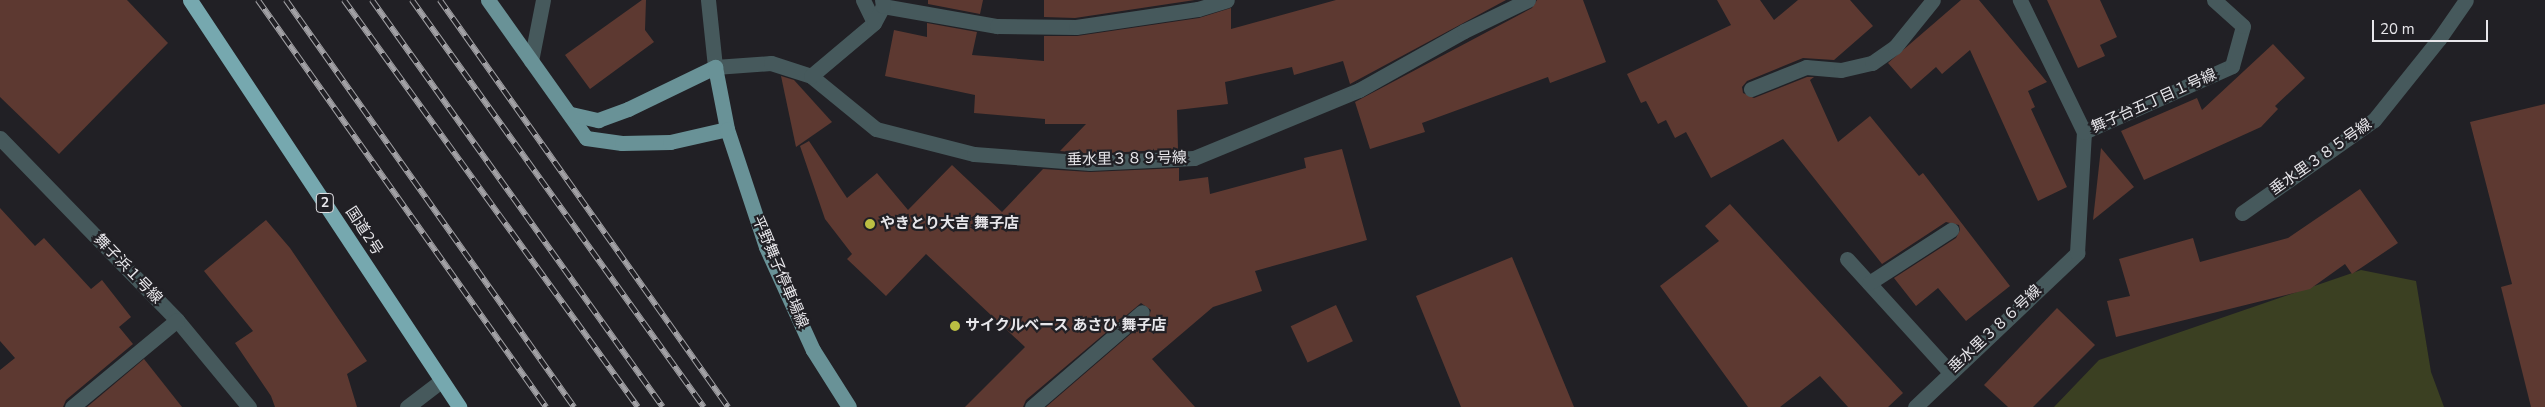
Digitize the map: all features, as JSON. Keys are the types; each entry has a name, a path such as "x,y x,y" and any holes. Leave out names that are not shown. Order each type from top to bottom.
{"highway":[{"name":"国道2号","path":"190,0 459,407"}],"main road":[{"path":"488,0 571,114 586,138 622,144 670,142 727,129"},
{"path":"571,114 598,120 628,109 714,67"},
{"name":"平野舞子停車場線","path":"714,67 727,129 766,247 813,350 849,407"}],"street":[{"path":"531,61 544,0"},
{"path":"708,0 714,67"},
{"path":"863,0 874,23"},
{"path":"811,76 874,23 883,3 997,26 1076,27 1198,9 1227,0"},
{"name":"垂水里３８９号線","path":"714,67 771,63 811,76 876,129 974,154 1090,163 1194,158 1359,90 1464,31 1528,0"},
{"path":"1751,88 1806,66 1842,70 1872,63 1895,47 1933,0"},
{"name":"舞子台五丁目１号線","path":"2020,0 2084,132 2077,253"},
{"name":"舞子台五丁目１号線","path":"2084,132 2232,66 2243,26 2214,0"},
{"name":"垂水里３８５号線","path":"2242,213 2374,120 2439,39 2466,0"},
{"name":"舞子浜１号線","path":"0,138 178,320 249,407"},
{"path":"1869,283 1951,230"},
{"name":"垂水里３８６号線","path":"1915,407 1949,371 2077,253"},
{"path":"1847,259 1949,371"},
{"path":"1032,407 1142,312"},
{"path":"72,407 178,320"},
{"path":"407,407 442,381"}],"green space":[{"path":"2361,270 2416,281 2431,372 2444,407 2054,407 2099,360"}],"building":[{"path":"0,0 127,0 168,43 59,154 0,97"},
{"path":"642,0 646,0 645,30 654,42 590,89 565,55"},
{"path":"928,0 983,0 980,14 928,4"},
{"path":"1044,0 1195,0 1075,18 1044,17"},
{"path":"1336,0 1506,0 1350,84 1343,61 1294,75 1292,67 1225,82 1228,104 1177,110 1178,149 1090,154 1060,151 1086,124 1045,124 1045,119 974,113 975,95 885,76 894,30 927,37 927,23 977,32 972,55 1044,61 1044,36 1077,36 1199,18 1231,8 1231,29"},
{"path":"1537,0 1583,0 1606,62 1550,83 1548,77 1422,123 1425,132 1370,149 1355,102 1532,8"},
{"path":"1717,0 1760,0 1774,20 1798,0 1850,0 1873,26 1834,60 1803,58 1747,81 1742,87 1743,93 1754,98 1807,77 1814,77 1810,80 1838,142 1870,116 1919,176 1923,173 2010,286 1966,321 1938,288 1916,306 1894,278 1956,238 1960,230 1959,225 1946,222 1882,264 1783,139 1711,178 1686,132 1675,138 1666,120 1658,124 1646,101 1641,103 1627,74 1731,25"},
{"path":"1961,0 1979,0 2047,82 2028,91 2035,107 2031,109 2067,187 2038,201 1970,50 1942,74 1936,67 1911,89 1888,63"},
{"path":"2047,0 2100,0 2117,37 2100,45 2105,56 2078,68"},
{"path":"2273,44 2305,78 2275,106 2278,109 2261,127 2144,180 2121,131 2197,98 2202,110"},
{"path":"781,76 794,80 832,122 796,147"},
{"path":"2545,104 2545,407 2531,407 2501,287 2512,284 2470,122"},
{"path":"809,141 847,198 877,173 908,210 952,165 1002,212 1043,169 1090,172 1179,168 1179,181 1208,177 1210,194 1306,168 1304,158 1342,149 1367,240 1255,271 1262,291 1213,307 1152,359 1195,407 1046,407 1148,319 1151,310 1141,303 1026,400 1023,407 965,407 1025,347 926,254 886,296 847,259 852,254 825,219 800,146"},
{"path":"2101,148 2134,187 2093,220"},
{"path":"2360,189 2398,243 2352,274 2345,264 2310,289 2116,337 2107,301 2130,296 2119,259 2193,238 2200,262 2288,238"},
{"path":"1730,204 1903,393 1888,407 1848,407 1820,376 1780,407 1748,407 1660,286 1719,241 1705,226"},
{"path":"0,208 35,246 44,238 91,289 102,280 131,317 119,327 133,344 66,400 63,407 0,407 0,370 15,358 0,341"},
{"path":"266,220 290,248 367,361 347,374 357,407 275,407 271,396 235,343 253,331 204,271"},
{"path":"1512,257 1574,407 1461,407 1416,296"},
{"path":"1336,305 1353,341 1308,362 1291,326"},
{"path":"2057,308 2095,345 2033,407 2008,407 1984,385"},
{"path":"144,359 182,407 87,407"}],"railway":[{"path":"258,0 546,407"},
{"path":"286,0 574,407"},
{"path":"344,0 638,407"},
{"path":"372,0 663,407"},
{"path":"412,0 704,407"},
{"path":"440,0 728,407"}],"place":[{"name":"やきとり大吉 舞子店","path":"870,224"},
{"name":"サイクルベース あさひ 舞子店","path":"955,326"}]}
